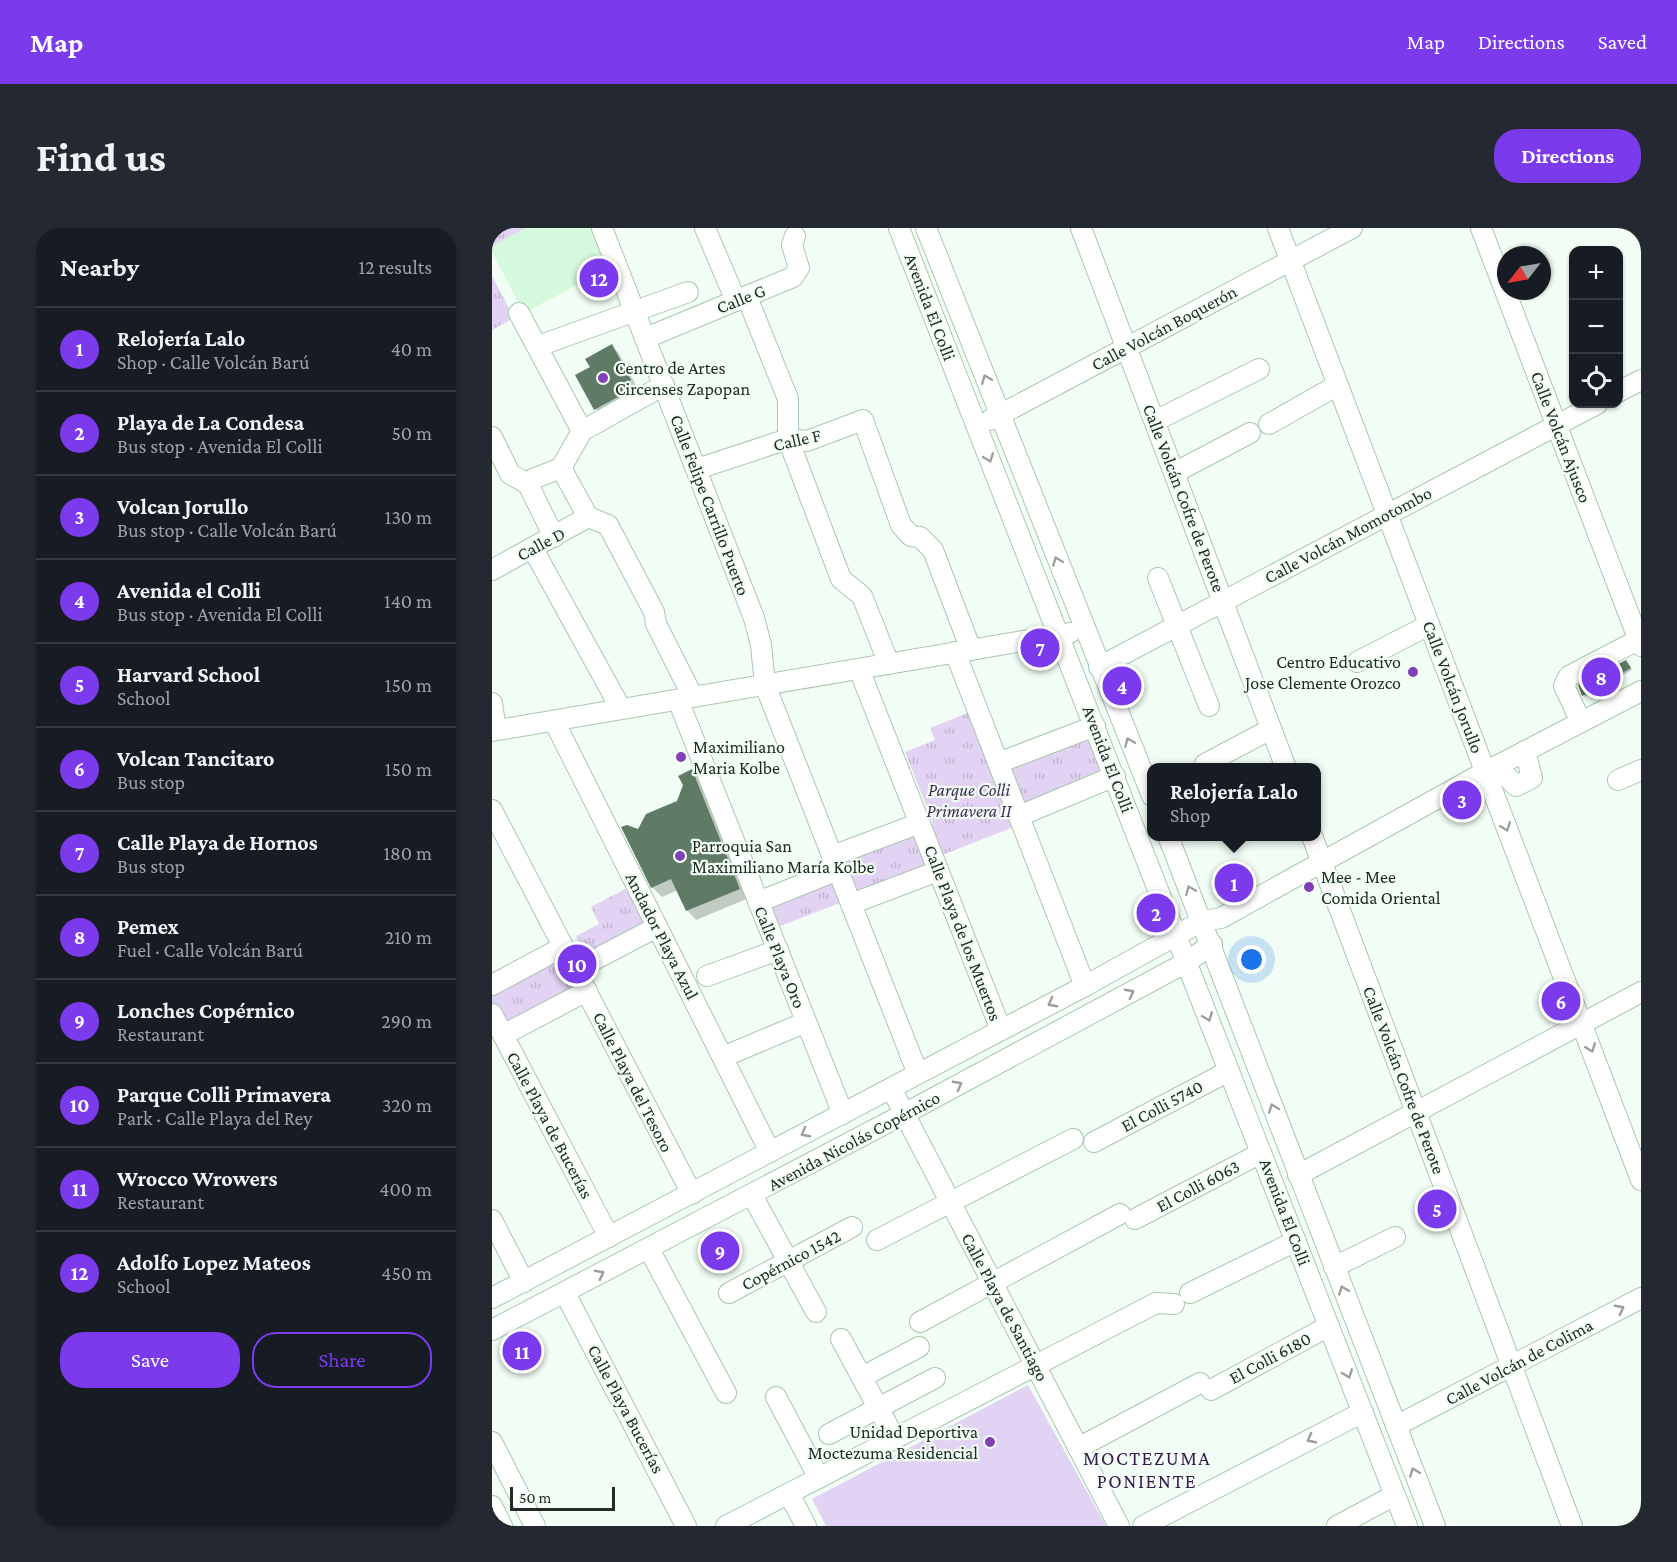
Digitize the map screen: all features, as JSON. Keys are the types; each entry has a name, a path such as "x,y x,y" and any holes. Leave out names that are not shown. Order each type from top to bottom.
{"street":[{"name":"Calle Felipe Carrillo Puerto","path":"602,228 754,618 761,645 765,685"},
{"path":"705,228 742,299 788,399 788,439 841,579 862,596 889,664"},
{"name":"Avenida El Colli","path":"899,228 1407,1526"},
{"name":"Avenida El Colli","path":"926,228 1147,784"},
{"name":"Calle Volcán Cofre de Perote","path":"1081,228 1284,763"},
{"name":"Calle Volcán Jorullo","path":"1278,228 1336,386 1429,625 1491,769 1581,1024 1641,1180"},
{"name":"Calle Volcán Boquerón","path":"976,425 1000,415 1352,228"},
{"name":"Calle Volcán Ajusco","path":"1481,228 1640,643"},
{"name":"Calle G","path":"646,338 787,281 798,273 799,263 792,245 798,231"},
{"path":"544,344 688,292"},
{"path":"519,313 582,431"},
{"path":"1155,421 1259,369"},
{"path":"1623,389 1641,380"},
{"path":"528,484 540,476 561,468 582,431 664,385"},
{"path":"1269,424 1336,386"},
{"name":"Calle Volcán Momotombo","path":"1099,667 1589,408"},
{"name":"Calle F","path":"697,469 788,439 807,441 863,420 902,525 911,536 920,537 933,550 963,651"},
{"path":"1174,473 1250,433"},
{"path":"492,438 510,474 528,484 554,537"},
{"path":"561,468 588,517"},
{"name":"Calle D","path":"492,570 588,517"},
{"name":"Calle Playa Oro","path":"588,517 608,525 654,612 656,624 686,698 758,902 843,1114"},
{"path":"533,549 621,709"},
{"path":"1158,578 1209,706"},
{"path":"1357,662 1429,625"},
{"path":"492,703 494,731 1084,630"},
{"path":"1581,722 1564,686 1564,681 1640,643"},
{"path":"963,651 998,763 1085,986"},
{"name":"Calle Playa de los Muertos","path":"859,669 1001,1030"},
{"path":"765,685 918,1074"},
{"name":"Avenida Nicolás Copérnico","path":"492,1298 1641,691"},
{"name":"Andador Playa Azul","path":"554,721 770,1152"},
{"path":"998,763 1095,726"},
{"path":"1207,763 1271,729"},
{"path":"1491,769 1516,786 1532,778 1525,751"},
{"path":"1618,780 1641,770"},
{"path":"1019,816 1114,777"},
{"name":"Calle Playa del Tesoro","path":"492,810 692,1194"},
{"path":"758,902 920,823"},
{"name":"Avenida El Colli","path":"1170,841 1212,919 1212,944 1298,1175 1435,1526"},
{"name":"Calle Volcán Cofre de Perote","path":"1314,841 1572,1526"},
{"path":"851,904 939,871"},
{"path":"575,970 657,927"},
{"name":"Avenida Nicolás Copérnico","path":"492,1330 904,1114 1187,962 1212,944"},
{"path":"492,985 563,947"},
{"path":"707,976 778,950"},
{"path":"503,1035 586,991"},
{"path":"1298,1175 1641,992"},
{"name":"Calle Playa de Bucerías","path":"492,1014 609,1237"},
{"path":"723,1057 806,1022"},
{"name":"El Colli 5740","path":"1094,1142 1229,1071"},
{"name":"Calle Playa de Santiago","path":"891,1088 1119,1526"},
{"path":"877,1240 1073,1139"},
{"name":"El Colli 6063","path":"920,1322 992,1283 1261,1153"},
{"path":"752,1195 816,1312"},
{"path":"492,1220 524,1282"},
{"name":"Copérnico 1542","path":"729,1293 852,1227"},
{"path":"1334,1267 1395,1237"},
{"path":"726,1526 1156,1303 1182,1299 1296,1242"},
{"path":"649,1249 726,1393"},
{"name":"Calle Playa Bucerías","path":"565,1293 686,1526"},
{"name":"Calle Volcán de Colima","path":"1396,1426 1641,1298"},
{"name":"El Colli 6180","path":"1078,1448 1329,1326"},
{"path":"841,1339 896,1439"},
{"path":"862,1377 919,1347"},
{"path":"829,1434 935,1378"},
{"path":"776,1397 819,1478"},
{"path":"1143,1526 1363,1412"},
{"path":"492,1442 536,1526"},
{"path":"789,1494 806,1526"},
{"path":"1336,1526 1395,1495"},
{"path":"492,1506 502,1526"}],"shaded area":[{"path":"525,228 594,228 609,268 524,313 492,252 492,246"}],"green space":[{"path":"492,228 525,228 492,246"},
{"path":"492,276 514,318 492,330"},
{"name":"Parque Colli Primavera II","path":"975,710 1000,773 1090,737 1105,775 1019,825 929,860 931,868 780,926 765,888 933,822 905,752 935,740 930,728"},
{"path":"631,886 658,936 573,979 579,992 492,1032 492,995 581,949 576,936 599,924 591,907"},
{"name":"Unidad Deportiva Moctezuma Residencial","path":"1028,1385 1106,1526 826,1526 812,1499"}],"building":[{"name":"Centro de Artes Circenses Zapopan","path":"612,344 631,380 623,385 627,392 594,410 575,375 590,367 585,359"},
{"path":"1626,660 1631,668 1582,696 1578,685"},
{"name":"Parroquia San Maximiliano María Kolbe","path":"692,769 740,889 686,911 671,879 651,888 621,827 627,825 638,829 646,814 677,801 683,785 678,776"}],"place":[{"name":"Adolfo Lopez Mateos","path":"599,278"},
{"name":"Centro de Artes Circenses Zapopan","path":"603,378"},
{"name":"Calle Playa de Hornos","path":"1040,648"},
{"name":"Centro Educativo Jose Clemente Orozco","path":"1413,672"},
{"name":"Pemex","path":"1601,677"},
{"name":"Avenida el Colli","path":"1122,686"},
{"name":"Maximiliano Maria Kolbe","path":"681,757"},
{"name":"Volcan Jorullo","path":"1462,800"},
{"name":"Parroquia San Maximiliano María Kolbe","path":"680,856"},
{"name":"Relojería Lalo","path":"1234,883"},
{"name":"Mee - Mee Comida Oriental","path":"1309,887"},
{"name":"Playa de La Condesa","path":"1156,913"},
{"name":"Parque Colli Primavera","path":"577,964"},
{"name":"Volcan Tancitaro","path":"1561,1001"},
{"name":"Harvard School","path":"1437,1209"},
{"name":"Lonches Copérnico","path":"720,1251"},
{"name":"Wrocco Wrowers","path":"522,1351"},
{"name":"Unidad Deportiva Moctezuma Residencial","path":"990,1442"}],"district":[{"name":"MOCTEZUMA PONIENTE","path":"1147,1470"}]}
